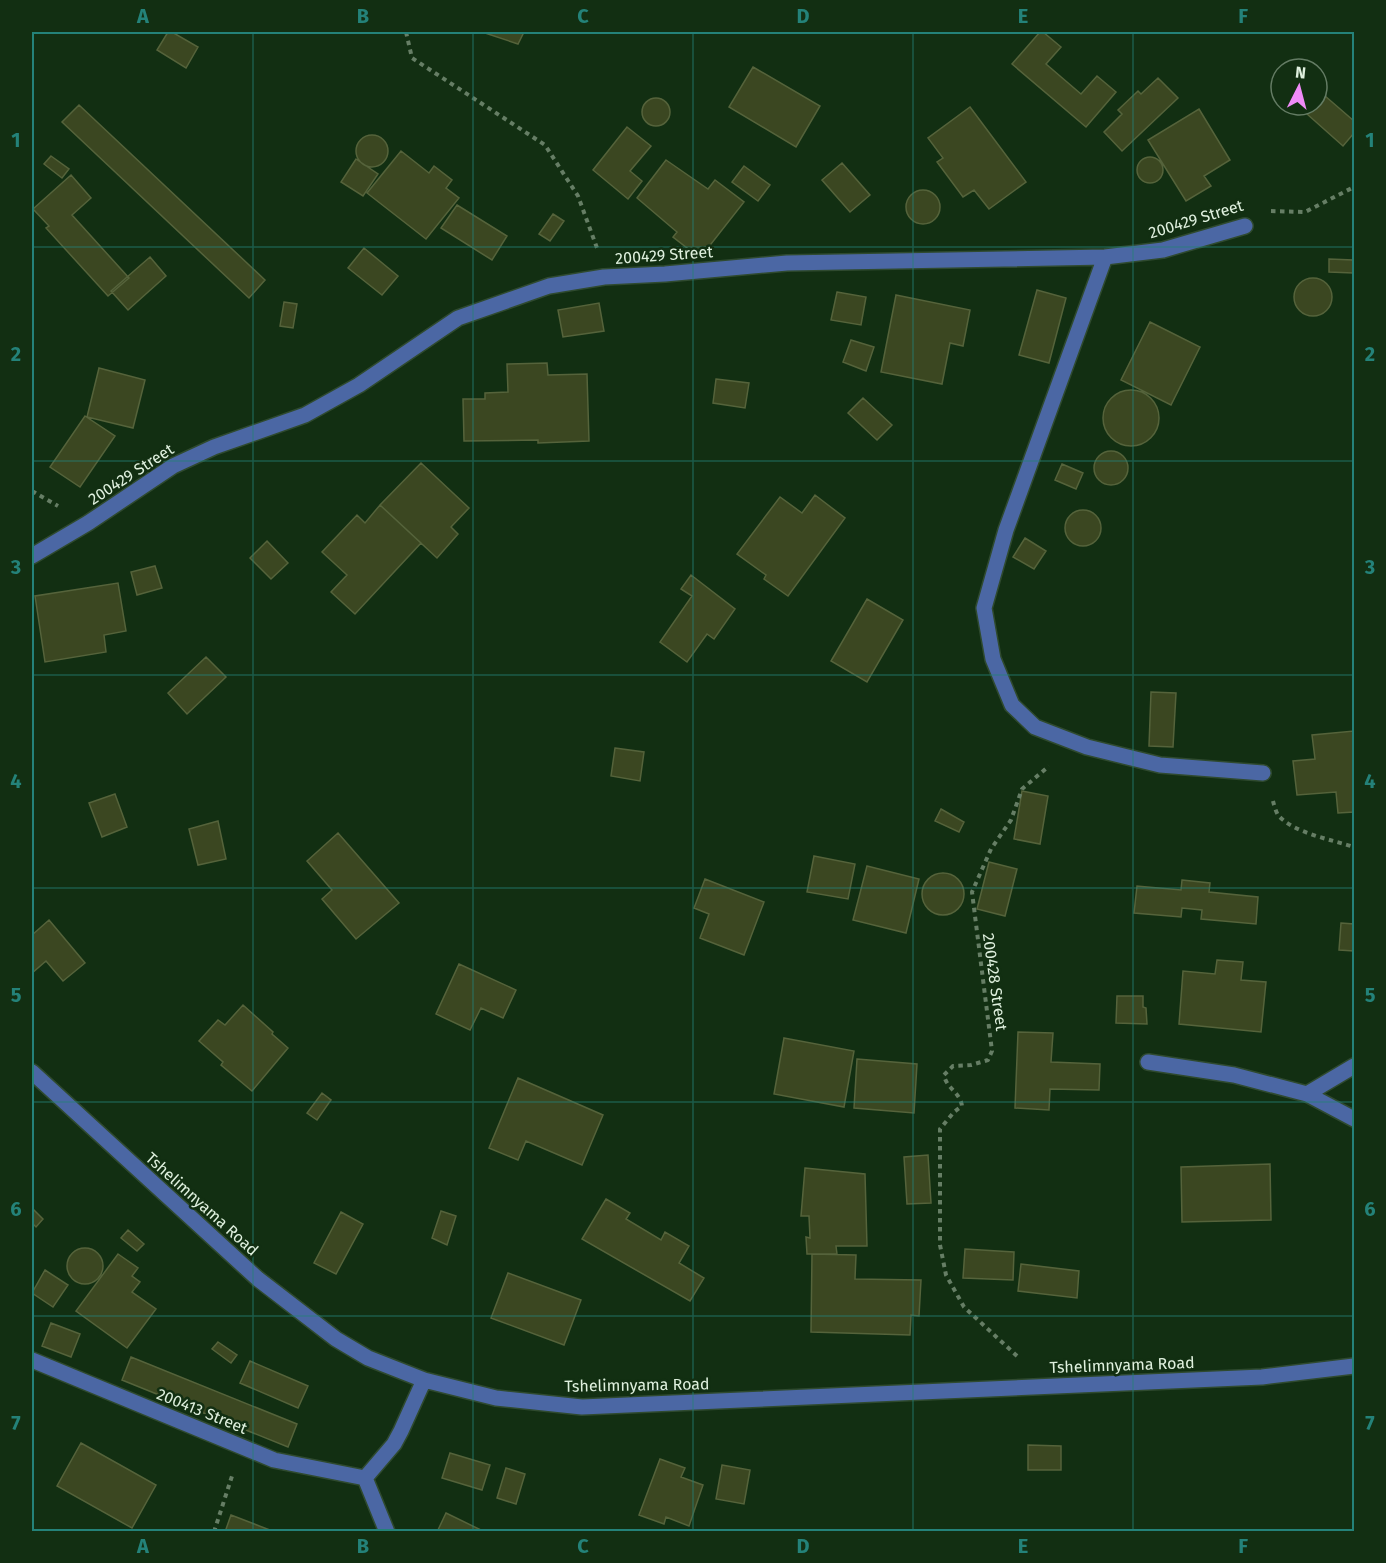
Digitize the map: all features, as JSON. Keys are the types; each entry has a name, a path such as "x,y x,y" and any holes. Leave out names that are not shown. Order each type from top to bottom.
{"street":[{"name":"200429 Street","path":"32,556 88,523 173,466 214,447 305,415 359,385 458,318 549,286 787,262 1105,257 1164,250 1245,226"},
{"path":"1105,257 1006,530 984,609 993,659 1012,705 1035,727 1087,747 1160,765 1263,773"},
{"path":"1148,1062 1234,1075 1307,1094 1354,1119"},
{"path":"1307,1094 1354,1066"},
{"name":"Tshelimnyama Road","path":"32,1072 231,1255 293,1308 336,1339 368,1358 424,1380 496,1398 582,1407 1262,1377 1354,1366"},
{"name":"200413 Street","path":"32,1360 274,1460 365,1479"},
{"path":"387,1532 365,1479 401,1431 424,1380"}],"path":[{"path":"406,32 412,58 545,146 578,196 597,247 581,281"},
{"name":"200429 Street","path":"1245,226 1271,211 1305,212 1354,187"},
{"name":"200428 Street","path":"1051,1386 964,1307 946,1275 940,1245 940,1129 962,1106 961,1098 945,1083 944,1075 953,1066 971,1065 988,1060 992,1051 972,892 991,849 1011,820 1022,789 1079,743"},
{"path":"1263,773 1278,815 1317,837 1354,847"},
{"path":"214,1532 242,1447"}],"building":[{"path":"168,32 198,47 186,68 157,50"},
{"path":"482,32 524,32 518,44"},
{"path":"1040,32 1061,47 1046,64 1081,94 1097,76 1116,92 1086,127 1012,64"},
{"path":"753,67 820,106 796,147 729,107"},
{"path":"1158,78 1178,98 1122,151 1104,132 1122,114 1118,110 1138,91 1141,94"},
{"path":"656,98 666,102 670,112 666,122 656,126 646,122 642,112 646,102"},
{"path":"1329,99 1354,121 1354,133 1343,146 1310,117 1329,117"},
{"path":"79,105 265,280 249,298 62,122"},
{"path":"970,107 1026,182 989,209 974,190 963,197 937,162 943,158 928,138"},
{"path":"1199,109 1230,160 1204,176 1211,186 1186,201 1148,140"},
{"path":"627,127 651,146 630,171 642,181 628,199 593,170"},
{"path":"372,135 383,140 388,151 383,162 372,167 361,162 356,151 361,140"},
{"path":"401,151 429,173 434,166 452,180 446,188 459,198 426,239 367,193"},
{"path":"51,156 69,169 62,178 44,164"},
{"path":"1150,157 1159,161 1163,170 1159,179 1150,183 1141,179 1137,170 1141,161"},
{"path":"356,159 378,174 363,196 341,182"},
{"path":"666,160 708,189 715,180 744,202 700,258 673,237 677,232 637,198"},
{"path":"842,163 870,195 850,212 822,180"},
{"path":"744,166 770,185 758,201 732,182"},
{"path":"71,175 91,198 72,215 129,278 108,296 46,228 49,226 33,209"},
{"path":"923,190 935,195 940,207 935,219 923,224 911,219 906,207 911,195"},
{"path":"457,205 507,236 492,260 441,228"},
{"path":"553,214 564,221 550,241 539,234"},
{"path":"364,248 398,276 382,295 348,268"},
{"path":"150,257 166,276 128,310 111,291"},
{"path":"1329,259 1353,260 1353,273 1329,272"},
{"path":"1313,278 1326,284 1332,297 1326,310 1313,316 1300,310 1294,297 1300,284"},
{"path":"1037,290 1066,298 1049,363 1019,355"},
{"path":"837,292 866,297 861,325 831,320"},
{"path":"896,295 970,310 963,346 950,343 942,384 881,372"},
{"path":"284,302 297,304 293,328 280,326"},
{"path":"599,303 604,331 563,337 558,310"},
{"path":"1150,322 1200,347 1171,405 1121,380"},
{"path":"851,340 874,347 866,371 843,362"},
{"path":"547,363 548,375 587,374 589,441 538,443 538,440 464,441 463,399 485,399 485,393 508,392 507,364"},
{"path":"99,368 145,380 133,428 87,417"},
{"path":"716,379 749,383 745,408 713,403"},
{"path":"1131,390 1142,392 1151,398 1157,407 1159,418 1157,429 1151,438 1142,444 1131,446 1120,444 1111,438 1105,429 1103,418 1105,407 1111,398 1120,392"},
{"path":"863,398 892,425 877,440 848,413"},
{"path":"85,416 115,436 80,487 50,467"},
{"path":"1111,451 1123,456 1128,468 1123,480 1111,485 1099,480 1094,468 1099,456"},
{"path":"421,463 469,508 451,527 458,534 437,558 380,505"},
{"path":"1062,464 1083,473 1076,489 1055,480"},
{"path":"815,495 845,518 788,596 764,579 766,575 737,554 780,497 802,513"},
{"path":"380,505 421,543 355,614 331,592 347,575 322,552 357,515 365,523"},
{"path":"1083,510 1096,515 1101,528 1096,541 1083,546 1070,541 1065,528 1070,515"},
{"path":"1025,538 1046,551 1034,569 1013,557"},
{"path":"267,541 288,563 271,579 250,558"},
{"path":"155,566 162,588 137,595 131,572"},
{"path":"691,575 735,609 714,639 707,634 687,662 660,642 692,596 681,589"},
{"path":"118,583 126,631 104,635 106,652 45,662 35,596"},
{"path":"867,599 903,620 867,682 831,661"},
{"path":"206,657 226,677 187,714 168,693"},
{"path":"1151,692 1176,693 1173,747 1149,746"},
{"path":"1354,731 1354,812 1338,813 1336,792 1297,795 1293,761 1315,759 1312,735"},
{"path":"615,748 644,752 640,781 611,776"},
{"path":"1022,791 1048,796 1040,844 1014,839"},
{"path":"115,794 127,827 102,837 89,803"},
{"path":"941,809 964,822 959,832 935,821"},
{"path":"218,821 226,859 198,865 189,829"},
{"path":"338,833 399,903 356,939 322,899 332,890 307,861"},
{"path":"814,856 855,864 848,899 807,892"},
{"path":"989,862 1017,869 1005,916 977,909"},
{"path":"867,866 919,879 906,933 853,920"},
{"path":"943,873 958,879 964,894 958,909 943,915 928,909 922,894 928,879"},
{"path":"705,879 764,902 744,955 700,938 709,914 694,908"},
{"path":"1182,880 1210,883 1209,892 1258,897 1256,924 1201,919 1202,910 1182,908 1181,917 1134,913 1137,886 1181,890"},
{"path":"49,920 85,963 63,981 46,961 32,973 32,935"},
{"path":"1341,923 1354,924 1354,951 1339,950"},
{"path":"1217,960 1243,962 1241,980 1266,982 1261,1032 1179,1024 1183,971 1215,974"},
{"path":"459,964 516,990 503,1018 481,1008 470,1030 436,1014"},
{"path":"1117,996 1143,996 1147,1024 1116,1023"},
{"path":"243,1005 288,1048 252,1091 221,1065 223,1062 199,1041 218,1020 225,1025"},
{"path":"1018,1032 1053,1033 1051,1062 1100,1064 1099,1090 1050,1089 1049,1110 1015,1108"},
{"path":"784,1038 854,1051 844,1107 774,1094"},
{"path":"857,1059 917,1064 914,1113 854,1108"},
{"path":"518,1078 603,1115 582,1165 526,1141 518,1160 489,1148"},
{"path":"322,1093 331,1100 317,1120 307,1113"},
{"path":"928,1155 931,1203 907,1204 904,1157"},
{"path":"1270,1164 1271,1220 1182,1222 1181,1167"},
{"path":"805,1168 865,1174 867,1246 836,1246 837,1254 807,1254 806,1237 810,1238 809,1216 801,1216"},
{"path":"606,1199 630,1213 626,1219 661,1240 665,1232 689,1246 679,1263 704,1278 690,1301 582,1239"},
{"path":"32,1208 43,1219 36,1227 32,1223"},
{"path":"441,1211 456,1216 447,1245 432,1238"},
{"path":"341,1212 363,1224 336,1274 314,1263"},
{"path":"128,1230 144,1244 137,1251 121,1238"},
{"path":"85,1248 97,1254 103,1266 97,1278 85,1284 73,1278 67,1266 73,1254"},
{"path":"965,1249 1014,1252 1013,1280 963,1278"},
{"path":"118,1254 138,1268 132,1276 140,1282 132,1292 156,1309 127,1348 76,1311"},
{"path":"812,1254 856,1255 855,1279 921,1280 919,1316 911,1315 910,1335 811,1332"},
{"path":"1021,1264 1079,1271 1077,1298 1018,1291"},
{"path":"45,1270 68,1285 53,1307 32,1293"},
{"path":"508,1273 581,1300 564,1345 491,1318"},
{"path":"51,1323 80,1334 71,1357 42,1346"},
{"path":"218,1342 237,1355 231,1363 212,1349"},
{"path":"131,1357 297,1424 288,1447 122,1380"},
{"path":"250,1361 308,1386 298,1408 240,1383"},
{"path":"81,1443 156,1485 132,1528 57,1486"},
{"path":"1028,1445 1061,1446 1061,1470 1028,1470"},
{"path":"450,1453 490,1465 482,1490 442,1478"},
{"path":"660,1459 685,1468 681,1477 703,1485 689,1526 666,1517 664,1524 639,1515"},
{"path":"722,1465 750,1470 744,1504 716,1499"},
{"path":"506,1468 525,1474 516,1504 497,1498"},
{"path":"446,1513 485,1532 437,1532"},
{"path":"231,1515 275,1532 225,1532"}]}
